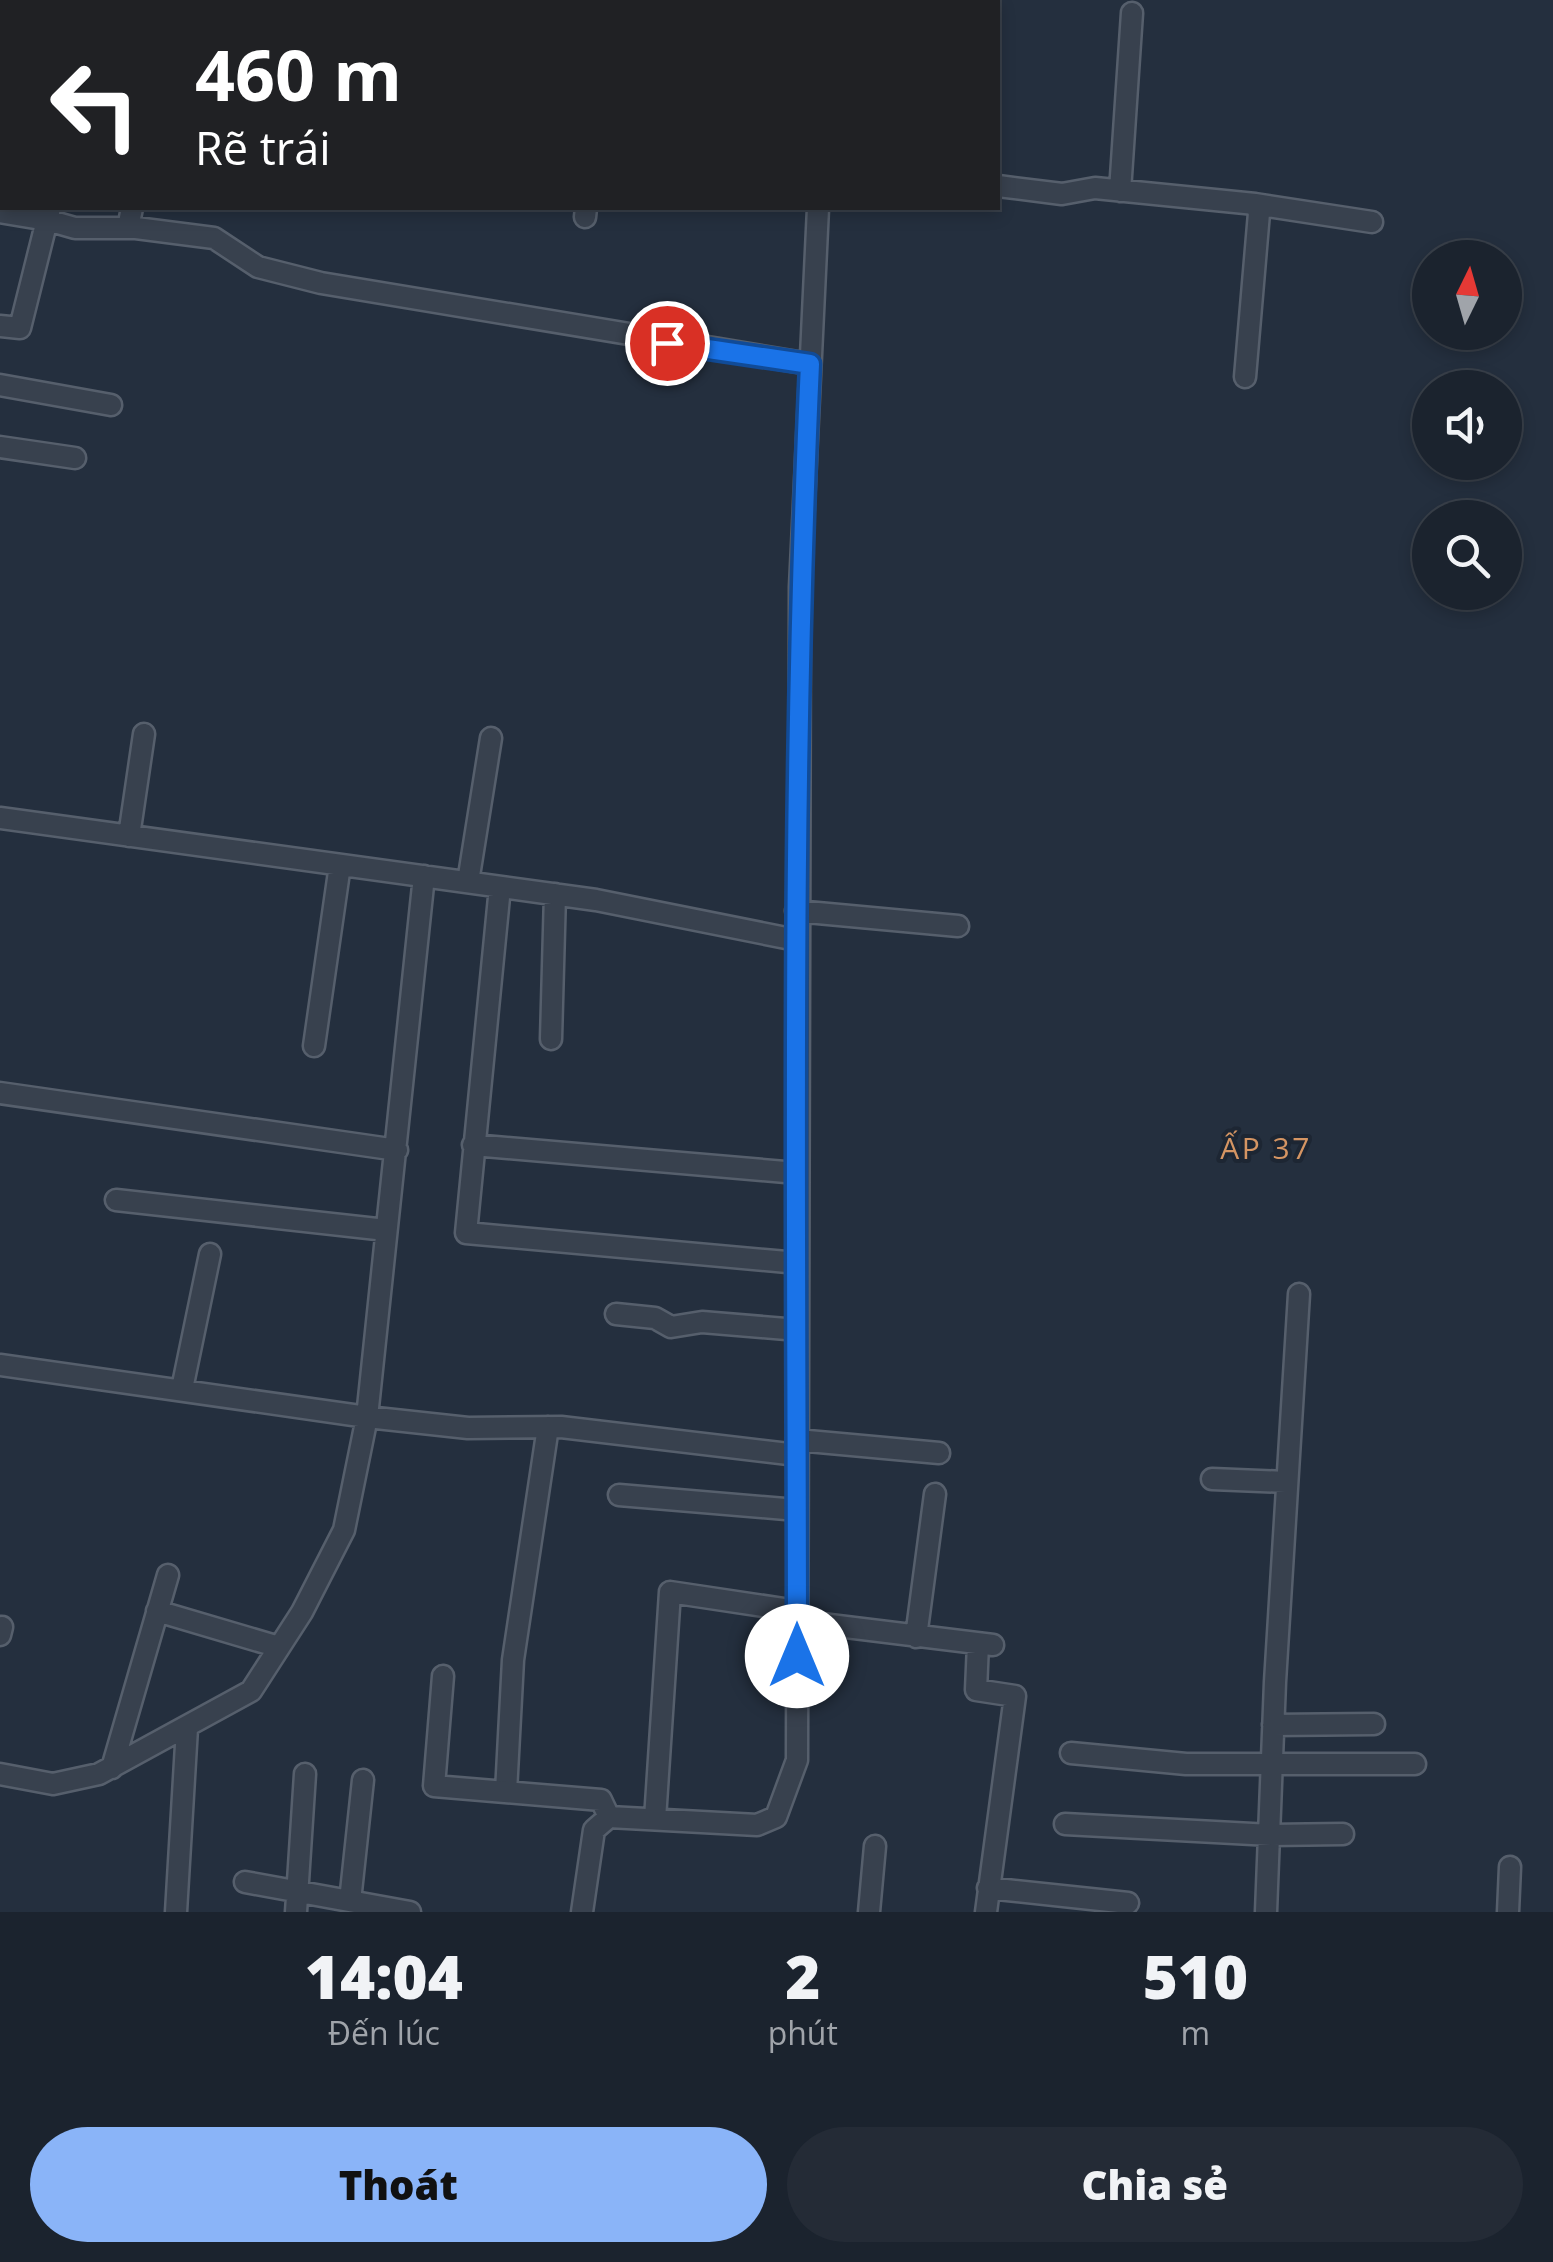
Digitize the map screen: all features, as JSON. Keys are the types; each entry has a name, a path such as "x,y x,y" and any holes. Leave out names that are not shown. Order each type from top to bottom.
{"street":[{"path":"1120,191 1132,13"},
{"path":"1000,186 1062,194 1120,191 1256,204 1372,222"},
{"path":"1244,377 1259,213 1256,204"},
{"path":"582,1912 594,1830 609,1817 757,1825 776,1816 797,1760 796,911 800,587 818,210"},
{"path":"0,212 48,214 75,228 130,218 214,238 258,267 321,283 810,364"},
{"path":"0,326 20,328 48,214"},
{"path":"0,386 111,405"},
{"path":"0,447 75,458"},
{"path":"130,836 144,734"},
{"path":"468,882 491,738"},
{"path":"0,818 556,894 796,940"},
{"path":"314,1046 340,865"},
{"path":"0,1774 53,1784 112,1768 251,1691 344,1530 367,1417 424,876"},
{"path":"500,887 466,1233 798,1264"},
{"path":"551,1039 556,894"},
{"path":"796,911 958,926"},
{"path":"0,1093 396,1150"},
{"path":"473,1145 797,1173"},
{"path":"116,1200 386,1230"},
{"path":"182,1390 210,1254"},
{"path":"1266,1912 1299,1294"},
{"path":"616,1314 656,1318 671,1327 702,1322 798,1330"},
{"path":"0,1364 468,1428 548,1427 938,1454"},
{"path":"506,1792 517,1629 548,1427"},
{"path":"1212,1479 1286,1482"},
{"path":"916,1637 935,1494"},
{"path":"619,1496 798,1510"},
{"path":"112,1768 168,1574"},
{"path":"655,1819 670,1592 916,1637 985,1644 976,1690 1015,1696 986,1912"},
{"path":"157,1611 279,1647"},
{"path":"443,1676 428,1785 601,1800 609,1817"},
{"path":"1273,1726 1374,1724"},
{"path":"176,1912 187,1728"},
{"path":"1071,1753 1186,1764 1415,1764"},
{"path":"297,1902 305,1774"},
{"path":"350,1901 362,1780"},
{"path":"1065,1824 1271,1836 1342,1834"},
{"path":"869,1912 875,1846"},
{"path":"1508,1912 1510,1867"},
{"path":"245,1882 297,1902 350,1901 373,1909 410,1912"},
{"path":"988,1888 1128,1903"}],"district":[{"name":"ẤP 37","path":"1266,1147"}],"route":[{"path":"667,343 810,364 800,587 796,911 797,1656"}]}
